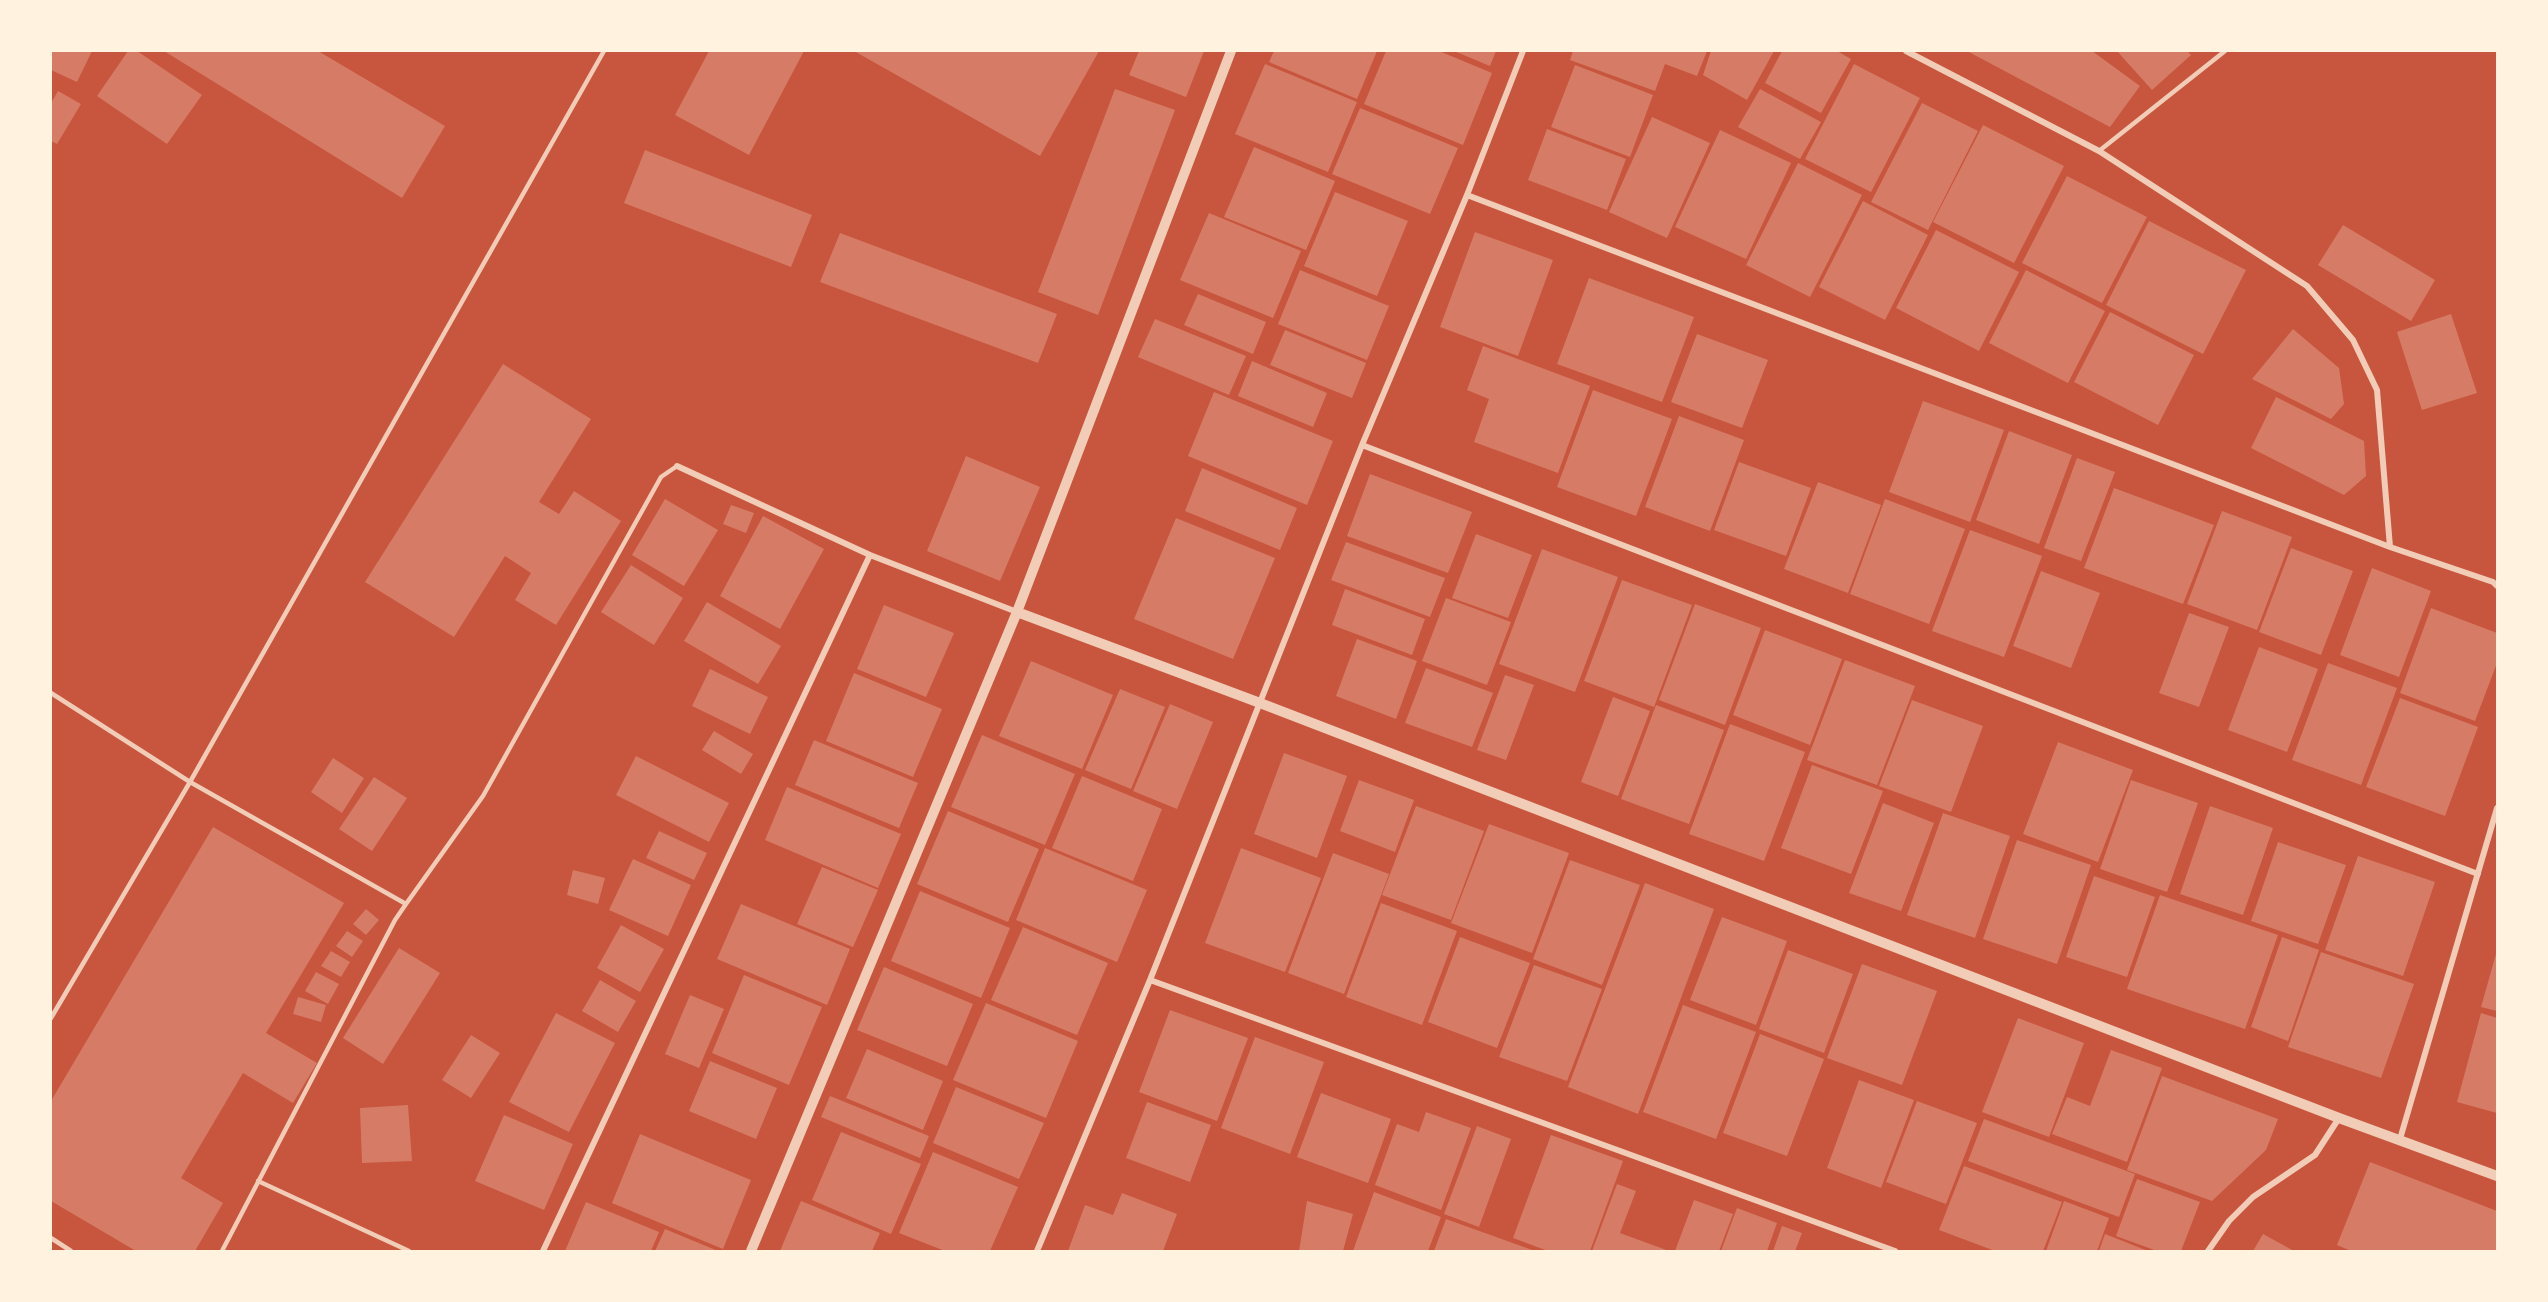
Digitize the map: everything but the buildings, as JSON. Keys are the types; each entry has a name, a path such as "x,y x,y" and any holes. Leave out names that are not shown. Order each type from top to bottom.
{"street":[{"path":"751,1251 1017,612 1231,51"},
{"path":"1037,1251 1150,980 1362,445 1467,195 1523,51"},
{"path":"1906,51 2099,151 2307,286 2353,340 2377,390 2390,547"},
{"path":"1467,195 2390,547 2493,582 2497,586"},
{"path":"1362,445 2478,874"},
{"path":"677,465 870,555 2339,1118 2497,1176"},
{"path":"543,1251 870,555"},
{"path":"2400,1139 2497,808"},
{"path":"1150,980 1895,1251"},
{"path":"2208,1251 2229,1221 2253,1197 2315,1155 2339,1118"}],"lane":[{"path":"51,1018 190,782 604,51"},
{"path":"2099,151 2225,51"},
{"path":"222,1251 406,904 483,796 661,477 677,465"},
{"path":"51,693 190,782 406,904"},
{"path":"258,1181 409,1251"},
{"path":"51,1238 71,1251"}]}
